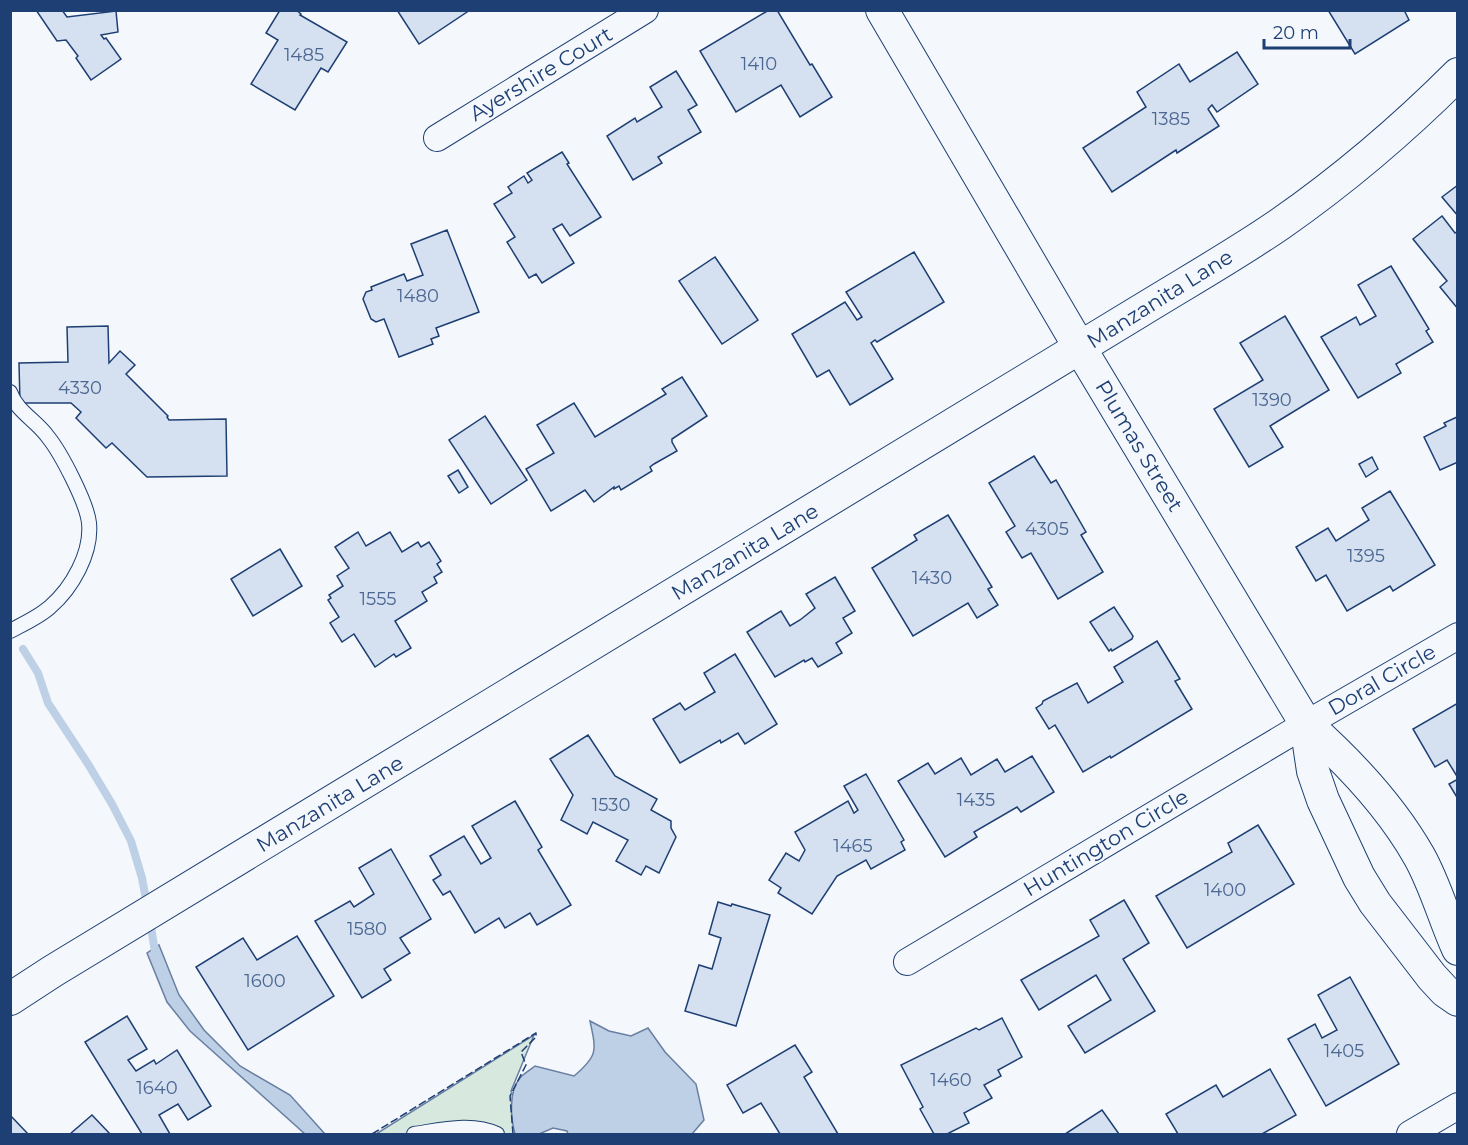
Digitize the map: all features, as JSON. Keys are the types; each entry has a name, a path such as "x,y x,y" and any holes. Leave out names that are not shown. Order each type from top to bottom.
{"street":[{"name":"Ayershire Court","path":"437,138 645,10"},
{"name":"Plumas Street","path":"882,10 1080,348 1306,724 1347,762 1400,827 1420,857 1458,949"},
{"name":"Manzanita Lane","path":"10,999 1080,348 1278,225 1333,185 1458,75"},
{"name":"Doral Circle","path":"1306,724 1458,636"},
{"name":"Plumas Street","path":"1306,724 1313,771 1323,800 1359,877 1432,977 1445,991 1458,1000"},
{"name":"Huntington Circle","path":"907,962 1306,724"},
{"path":"1410,1134 1458,1106"}],"lane":[{"path":"10,392 14,403 48,436 72,477 89,522 87,552 72,580 50,608 10,631"},
{"path":"414,1134 472,1128 497,1134"}],"shaded area":[{"path":"534,1035 511,1091 527,1126 539,1134 376,1134"}],"water":[{"path":"159,945 179,995 204,1030 240,1066 290,1095 325,1134 305,1134 190,1031 167,1002 147,953"},
{"path":"590,1021 609,1031 631,1036 648,1028 665,1052 696,1084 704,1120 692,1134 568,1134 567,1131 553,1128 539,1134 515,1134 512,1121 512,1098 516,1084 535,1066 574,1076 588,1063 594,1052"}],"building":[{"path":"36,10 62,10 67,17 116,11 118,32 101,35 104,39 106,38 121,59 91,80 66,40 57,41"},
{"path":"280,10 296,10 300,15 347,42 328,72 321,68 295,110 251,84 278,40 266,33"},
{"path":"397,10 470,10 419,44"},
{"path":"769,10 777,10 832,97 800,117 781,85 736,112 700,51"},
{"path":"1328,10 1404,10 1409,20 1355,54"},
{"path":"1237,52 1258,84 1217,112 1212,105 1208,109 1219,126 1177,153 1176,150 1112,192 1083,148 1146,107 1137,92 1179,64 1190,82"},
{"path":"676,71 697,105 688,110 701,132 658,157 662,163 633,180 607,136 635,118 637,122 662,107 650,87"},
{"path":"562,152 569,163 567,164 601,217 570,236 562,224 553,229 574,263 542,283 536,274 529,278 507,242 515,237 494,204 512,193 508,187 524,176 528,183 532,180 527,173"},
{"path":"1458,185 1458,216 1442,197"},
{"path":"1442,216 1455,233 1458,231 1458,309 1440,287 1447,281 1413,239"},
{"path":"447,230 479,312 436,328 439,336 431,339 433,344 399,357 384,319 376,322 371,319 363,299 366,292 372,290 371,287 404,274 407,281 423,275 411,244"},
{"path":"914,252 944,302 877,342 875,340 871,343 893,379 850,405 829,370 817,377 792,334 845,302 857,320 862,317 846,292"},
{"path":"715,257 758,320 722,344 679,281"},
{"path":"1391,266 1429,329 1426,331 1433,342 1396,364 1401,373 1358,398 1321,337 1356,317 1360,325 1376,316 1358,285"},
{"path":"1285,316 1329,390 1270,426 1283,447 1249,467 1214,409 1263,380 1240,343"},
{"path":"108,326 109,363 120,351 135,365 126,374 168,416 169,420 226,419 227,476 147,477 112,443 106,448 76,418 81,412 71,403 20,403 19,363 68,362 67,327"},
{"path":"682,377 707,416 672,439 677,451 654,464 650,467 652,471 621,490 619,486 614,489 614,487 594,502 585,490 551,511 526,469 554,453 537,425 574,403 595,437 666,394 662,389"},
{"path":"485,416 527,480 491,504 449,440"},
{"path":"1457,417 1458,462 1440,470 1424,437 1446,426 1444,423"},
{"path":"1034,456 1051,483 1056,480 1086,532 1081,535 1103,572 1058,599 1031,553 1022,558 1006,532 1015,526 989,483"},
{"path":"1372,457 1378,469 1366,477 1359,464"},
{"path":"458,470 468,487 459,493 448,476"},
{"path":"1390,491 1435,565 1393,591 1390,586 1347,611 1326,575 1316,581 1296,547 1328,528 1336,541 1369,520 1362,508"},
{"path":"948,515 992,587 988,589 998,605 977,618 968,603 913,636 872,568 917,540 914,535"},
{"path":"358,532 366,546 390,532 402,552 418,542 421,547 429,542 441,561 437,564 442,572 434,577 437,583 422,592 427,601 395,621 411,648 396,657 394,654 375,667 354,634 342,642 330,623 339,617 328,600 331,598 329,595 343,586 337,576 349,568 335,547"},
{"path":"280,549 302,586 253,616 231,579"},
{"path":"835,577 855,611 843,618 852,633 836,643 842,653 818,667 812,658 805,662 804,660 775,677 747,632 781,611 790,626 800,620 815,608 806,594"},
{"path":"1114,607 1133,636 1132,639 1109,651 1090,622"},
{"path":"1157,641 1180,679 1175,681 1192,709 1111,758 1110,756 1083,772 1055,725 1049,729 1036,708 1043,701 1077,683 1088,703 1123,682 1114,667"},
{"path":"735,654 777,724 745,744 738,733 721,743 720,740 680,763 653,719 680,703 685,710 715,692 704,673"},
{"path":"1458,703 1458,778 1447,760 1435,767 1413,729"},
{"path":"588,735 615,776 657,799 651,810 671,821 671,828 676,837 659,873 646,866 641,875 616,861 628,840 593,822 587,834 561,820 573,795 550,759"},
{"path":"1032,756 1054,792 1021,812 1017,807 974,832 977,837 945,857 898,781 928,763 935,774 961,758 971,775 997,759 1005,772"},
{"path":"866,774 904,840 901,842 905,850 871,869 866,860 837,876 812,914 778,893 781,888 769,880 786,853 799,861 805,850 795,832 848,801 854,813 858,810 844,786"},
{"path":"1458,779 1458,799 1449,784"},
{"path":"515,801 542,847 538,850 571,905 537,925 530,913 505,928 499,918 475,933 450,891 443,895 433,880 441,875 430,856 464,836 481,864 491,858 472,826"},
{"path":"1258,825 1294,884 1187,948 1156,896 1232,852 1228,843"},
{"path":"391,849 431,919 400,938 410,953 384,969 391,980 362,998 315,921 350,901 354,907 374,894 359,868"},
{"path":"1124,900 1149,943 1123,959 1155,1011 1085,1053 1068,1026 1111,1000 1096,975 1039,1010 1021,980 1099,936 1090,920"},
{"path":"718,902 770,915 736,1026 685,1011 699,965 712,969 721,938 709,934"},
{"path":"297,936 334,996 248,1050 196,967 243,938 257,960"},
{"path":"1350,977 1399,1064 1326,1106 1288,1039 1315,1024 1322,1038 1337,1030 1318,995"},
{"path":"127,1016 147,1049 128,1060 136,1071 154,1060 156,1064 177,1050 211,1106 188,1120 178,1104 159,1115 170,1134 142,1134 85,1042"},
{"path":"1002,1018 1022,1057 998,1070 1001,1076 984,1085 992,1098 964,1113 969,1123 947,1134 934,1134 920,1109 923,1107 901,1065 976,1028 979,1030"},
{"path":"795,1045 812,1072 804,1077 838,1134 780,1134 761,1103 743,1113 727,1085"},
{"path":"1270,1069 1296,1115 1262,1134 1178,1134 1166,1114 1216,1085 1223,1097"},
{"path":"1102,1110 1119,1134 1065,1134"},
{"path":"10,1115 28,1134 10,1134"},
{"path":"92,1115 110,1134 70,1134"}],"waterway":[{"path":"23,649 38,673 48,703 88,764 131,841 147,905"},
{"path":"150,921 156,958"}],"fence":[{"path":"372,1134 536,1033 536,1037 521,1052 526,1065 510,1096 513,1134"}]}
